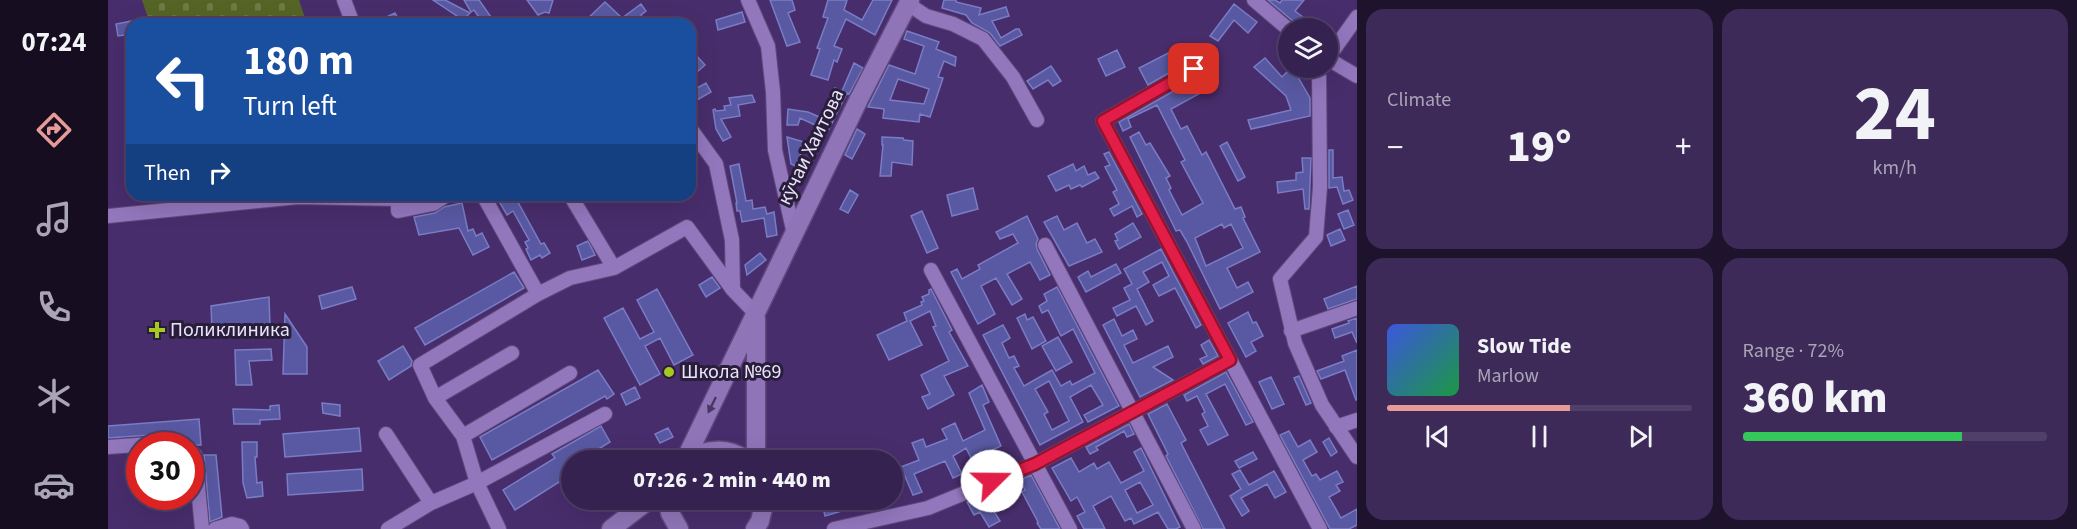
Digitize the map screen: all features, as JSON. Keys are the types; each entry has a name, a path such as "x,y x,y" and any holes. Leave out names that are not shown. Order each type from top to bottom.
{"main road":[{"name":"кӯчаи Хаитова","path":"691,450 909,2"},
{"path":"756,314 756,450"},
{"path":"611,529 637,510"},
{"path":"670,510 679,529"},
{"path":"762,526 764,510"}],"street":[{"path":"344,0 351,18"},
{"path":"748,0 768,45 773,92 775,150 794,234"},
{"path":"1254,0 1278,20"},
{"path":"909,2 926,16 953,24 982,39 1012,77 1037,120"},
{"path":"1338,44 1357,17"},
{"path":"1338,65 1357,76"},
{"path":"1194,69 1103,121 1320,529"},
{"path":"1319,78 1320,187 1316,237 1280,279 1292,331 1322,405 1357,457"},
{"path":"696,136 716,164 732,240 733,290"},
{"path":"108,216 225,201"},
{"path":"398,201 398,210 433,204 438,201"},
{"path":"486,201 538,294"},
{"path":"574,201 614,268"},
{"path":"498,529 477,483 463,436 435,398 420,365 538,294 570,278 614,268 687,227 733,290 756,314"},
{"path":"1045,246 1194,529"},
{"path":"931,270 1070,529"},
{"path":"1292,331 1357,308"},
{"path":"435,398 512,352"},
{"path":"834,529 928,508 1035,464 1230,360"},
{"path":"463,436 570,373"},
{"path":"388,529 431,503 477,483 605,414"},
{"path":"1336,427 1357,420"},
{"path":"386,434 431,503"},
{"path":"108,447 126,446"},
{"path":"200,510 202,529"},
{"path":"214,529 232,525 240,526 242,529"}],"green space":[{"path":"142,0 299,0 305,18 148,18"}],"building":[{"path":"433,0 445,0 470,13 465,18 460,18"},
{"path":"464,0 479,0 491,17 480,18 474,10 471,12"},
{"path":"527,0 553,0 549,13 538,15"},
{"path":"770,0 792,0 795,10 788,13 800,42 787,46"},
{"path":"828,0 847,0 844,10 862,20 873,0 892,0 875,35 846,19 834,46 842,49 837,62 834,60 828,80 811,75 820,49 817,48 828,18 823,17"},
{"path":"944,0 956,0 956,2 981,8 979,15 1006,7 1009,16 992,21 1001,38 1016,29 1019,29 1022,35 1000,46 990,33 972,23 966,15 942,8"},
{"path":"1268,0 1280,3 1282,0 1304,0 1295,11 1304,18 1289,18"},
{"path":"605,2 622,18 588,18"},
{"path":"641,4 646,11 641,15 643,18 622,18"},
{"path":"1234,4 1257,22 1248,33 1234,20 1218,41 1210,36"},
{"path":"742,12 745,22 718,30 716,20"},
{"path":"395,13 398,18 384,18"},
{"path":"126,22 126,35 118,36 116,24"},
{"path":"907,31 939,42 936,49 956,57 955,66 944,61 938,77 943,78 930,117 920,114 919,122 883,118 884,109 868,107 889,65 915,74 924,46 904,39","holes":["898,79 929,89 924,104 890,100"]},
{"path":"1182,46 1190,61 1148,85 1139,68"},
{"path":"1117,50 1125,67 1106,76 1098,59"},
{"path":"696,55 705,65 696,73"},
{"path":"1265,58 1278,73 1278,78 1298,78 1310,98 1310,116 1251,129 1248,120 1291,110 1286,96 1254,67"},
{"path":"854,63 863,68 849,94 847,93 828,131 800,118 798,125 787,125 788,109 808,112 824,119 832,102 829,100 835,88 842,91"},
{"path":"1051,66 1061,81 1053,86 1048,80 1033,89 1027,81"},
{"path":"706,83 711,92 696,101 696,89"},
{"path":"1202,83 1206,90 1171,109 1181,129 1187,126 1202,155 1206,152 1235,209 1241,207 1245,217 1243,218 1260,252 1227,268 1237,288 1248,282 1253,292 1220,309 1187,242 1180,230 1176,231 1130,137 1139,132 1146,145 1150,143 1170,176 1166,178 1171,188 1169,190 1182,215 1203,203 1181,162 1185,160 1157,105 1128,119 1131,127 1123,131 1119,122 1184,85 1187,91","holes":["1222,224 1224,228 1231,224 1243,248 1206,266 1195,238"]},
{"path":"752,95 755,102 738,105 740,116 721,119 731,137 723,141 716,129 713,110 725,110 724,106 731,105 729,98"},
{"path":"857,129 865,134 852,159 845,155"},
{"path":"787,137 804,142 800,156 809,162 805,170 791,164"},
{"path":"882,137 913,141 912,165 892,162 891,176 880,176"},
{"path":"1227,142 1245,177 1238,181 1220,146"},
{"path":"1329,150 1333,150 1333,178 1342,177 1344,191 1349,190 1353,200 1343,204 1337,187 1329,188"},
{"path":"1109,152 1142,214 1137,217 1132,206 1114,216 1110,209 1119,204 1113,192 1117,190 1105,167 1110,165 1104,154"},
{"path":"1302,158 1311,158 1309,209 1305,209 1303,189 1278,193 1277,182 1296,180 1296,173 1303,172"},
{"path":"739,164 746,201 752,200 753,209 765,207 767,214 774,212 777,235 767,237 764,218 742,222 740,211 737,211 730,166"},
{"path":"1073,164 1076,171 1084,166 1088,175 1095,172 1099,178 1082,187 1080,185 1071,189 1069,185 1056,191 1048,176"},
{"path":"973,188 978,209 952,216 947,195"},
{"path":"850,190 858,195 848,213 840,209"},
{"path":"499,201 517,201 541,244 544,243 550,253 542,258 540,255 531,260 525,242 529,240 513,211 507,215"},
{"path":"462,203 468,231 473,229 476,236 482,233 489,247 473,255 459,228 419,235 414,217 435,213 444,207"},
{"path":"1348,210 1354,225 1344,229 1338,214"},
{"path":"922,211 938,248 927,253 911,216"},
{"path":"1027,216 1038,239 1037,249 1050,275 1040,280 1030,262 1007,274 1022,299 1012,305 996,278 981,286 995,314 978,324 951,272 957,269 962,279 980,269 978,265 1018,243 1013,234 1000,239 996,232"},
{"path":"1057,216 1064,230 1077,223 1087,243 1095,239 1102,252 1069,266 1044,222"},
{"path":"1133,223 1141,237 1119,249 1115,241 1118,240 1115,234"},
{"path":"1340,229 1345,240 1331,246 1327,235"},
{"path":"588,241 595,255 582,260 577,246"},
{"path":"1161,249 1201,325 1196,328 1175,288 1159,296 1153,285 1169,276 1162,262 1143,272 1149,282 1137,289 1153,321 1146,325 1136,306 1117,316 1113,308 1130,300 1124,288 1132,284 1124,269"},
{"path":"760,253 766,260 747,275 745,265"},
{"path":"1116,264 1121,273 1086,292 1078,277 1088,271 1091,277"},
{"path":"514,272 524,288 425,345 415,328"},
{"path":"712,277 720,288 706,297 699,285"},
{"path":"1357,286 1357,299 1328,309 1324,299"},
{"path":"352,287 356,299 322,309 319,296"},
{"path":"1057,287 1119,406 1088,422 1084,415 1103,405 1091,385 1070,397 1083,422 1040,445 983,335 1003,325 1010,338 1002,343 1009,358 1014,356 1019,366 1014,368 1024,386 1052,370 1061,386 1070,381 1072,385 1095,373 1073,329 1061,336 1048,310 1042,313 1039,306 1047,301 1044,294","holes":["1049,381 1069,421 1052,430 1044,414 1048,412 1035,389"]},
{"path":"657,289 693,355 674,365 660,338 645,346 660,374 640,385 604,318 623,308 640,339 654,332 637,300"},
{"path":"931,289 952,330 949,332 968,366 944,376 954,395 928,409 922,397 930,394 921,375 949,361 933,327 936,326 930,311 910,321 922,345 889,360 877,335 907,321 904,313 922,305 921,302 924,301 922,297 929,294"},
{"path":"269,297 270,326 234,331 234,329 212,330 211,306"},
{"path":"1248,312 1263,336 1251,342 1256,351 1246,357 1228,323"},
{"path":"285,314 307,347 307,374 283,374"},
{"path":"1025,314 1027,320 1033,317 1046,341 1032,349 1017,318"},
{"path":"1357,318 1357,343 1352,332 1335,338 1332,329"},
{"path":"1114,319 1122,336 1133,330 1137,339 1124,345 1133,363 1168,346 1173,357 1153,367 1173,380 1140,397 1103,325"},
{"path":"1058,337 1072,362 1056,371 1042,346"},
{"path":"1209,340 1218,356 1203,364 1200,359 1207,356 1201,345"},
{"path":"403,346 412,361 411,366 389,380 378,361"},
{"path":"271,349 272,360 249,361 252,385 236,385 235,350"},
{"path":"1357,350 1356,400 1345,370 1321,379 1317,371 1344,361 1342,356"},
{"path":"598,370 614,394 607,399 605,396 492,460 480,437"},
{"path":"1226,372 1253,422 1246,425 1225,384 1206,394 1228,435 1208,445 1200,430 1208,426 1202,414 1205,412 1197,396 1187,401 1184,395"},
{"path":"1299,376 1311,403 1306,405 1294,378"},
{"path":"1271,377 1284,404 1272,409 1259,382"},
{"path":"982,385 989,402 983,405 1001,446 972,460 966,448 953,456 962,474 953,478 945,461 914,474 922,492 913,495 903,472 903,466 919,460 912,443 923,439 926,447 947,439 942,429 955,423 963,441 985,430 969,393"},
{"path":"635,387 640,398 626,405 621,394"},
{"path":"322,403 340,405 340,416 323,413"},
{"path":"1167,404 1186,440 1181,443 1225,529 1203,529 1166,456 1168,454 1148,414"},
{"path":"279,405 280,419 260,420 260,424 234,424 233,409 270,410 270,406"},
{"path":"199,419 200,432 126,432 126,437 108,438 108,426"},
{"path":"1129,424 1134,434 1127,437 1124,431 1096,447 1098,450 1090,454 1086,447"},
{"path":"601,426 610,442 597,450 561,450 561,481 515,510 503,490 555,458 552,454"},
{"path":"359,428 361,451 285,457 283,434"},
{"path":"668,428 673,437 660,443 655,434"},
{"path":"1289,431 1298,447 1310,440 1317,452 1303,460 1312,476 1316,474 1320,480 1337,471 1343,482 1336,485 1340,491 1329,497 1341,518 1357,509 1357,525 1349,529 1330,529 1280,435"},
{"path":"1329,438 1337,452 1331,456 1323,442"},
{"path":"242,442 257,442 257,457 255,457 257,483 262,482 263,496 247,498 243,483"},
{"path":"1141,448 1180,527 1168,529 1158,512 1134,524 1131,518 1125,521 1111,496 1093,506 1105,529 1084,529 1077,516 1085,512 1077,497 1071,501 1052,468 1071,458 1079,472 1094,463 1097,469 1109,462 1121,483 1144,471 1134,452","holes":["1140,482 1153,505 1137,513 1125,490"]},
{"path":"1253,452 1257,459 1239,468 1235,461"},
{"path":"204,455 216,455 222,517 210,522"},
{"path":"362,469 363,490 288,495 287,474"},
{"path":"1240,470 1249,485 1274,471 1286,492 1275,498 1267,484 1241,498 1249,511 1242,516 1230,496 1241,489 1232,474"},
{"path":"1031,475 1060,529 1041,529 1037,523 1022,492 1025,490 1020,480"},
{"path":"974,499 980,508 989,503 1000,521 989,527 980,512 974,515 967,502"},
{"path":"824,510 845,510 825,516"}],"place":[{"name":"Поликлиника","path":"157,330"},
{"name":"Школа №69","path":"669,372"}],"route":[{"path":"992,481 1035,464 1230,360 1103,121 1194,69"}]}
